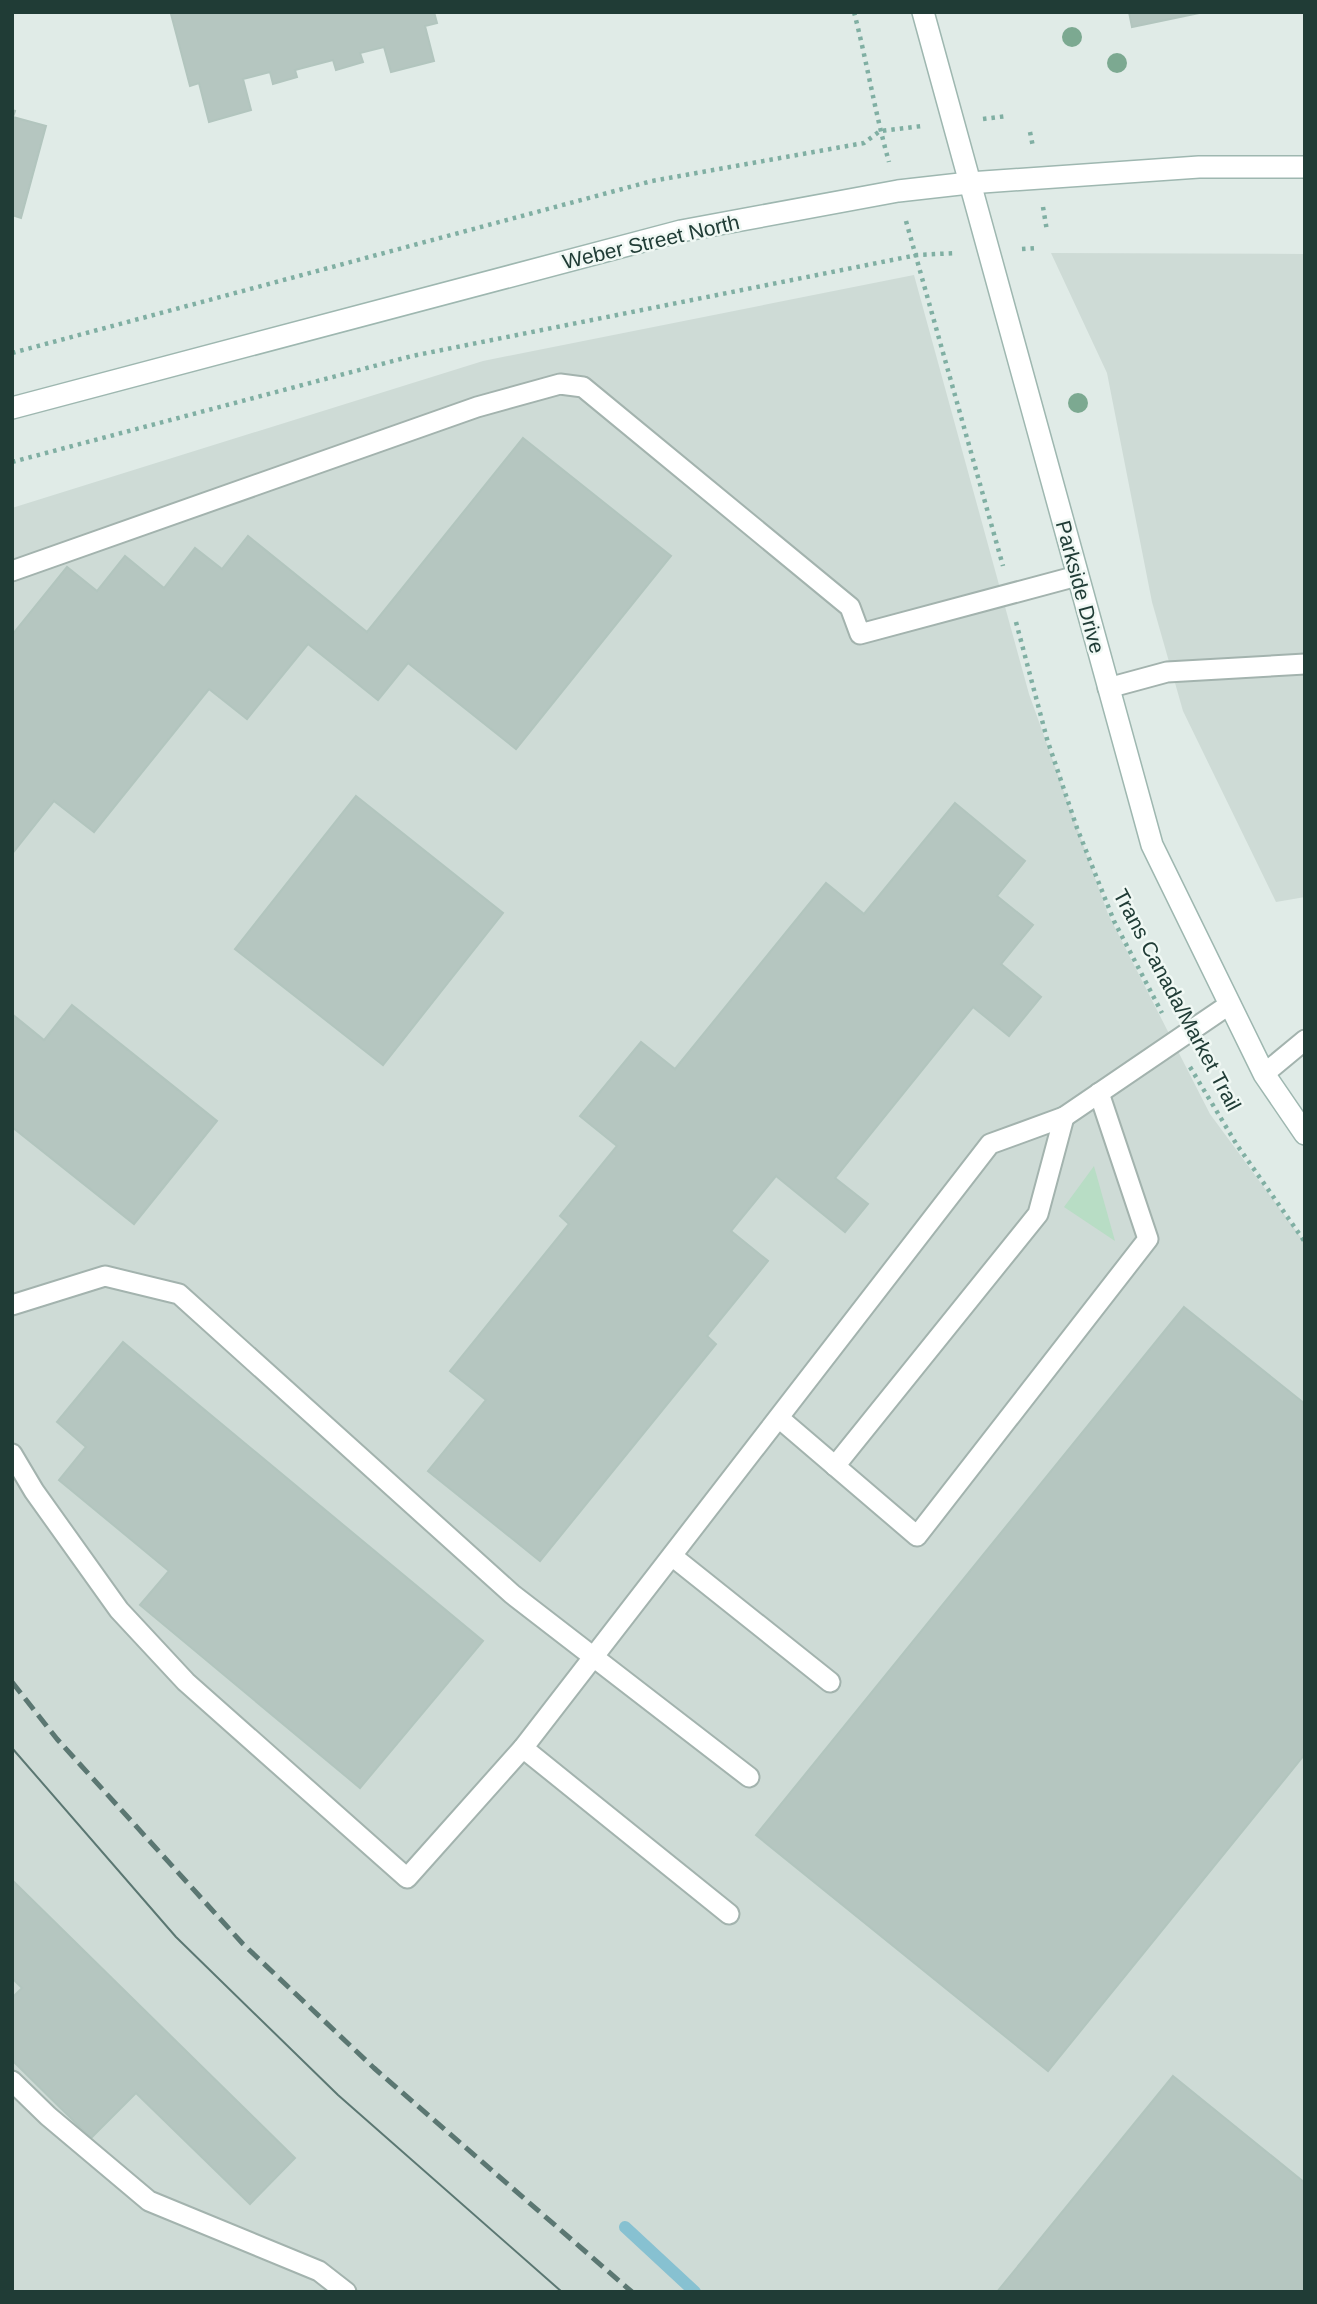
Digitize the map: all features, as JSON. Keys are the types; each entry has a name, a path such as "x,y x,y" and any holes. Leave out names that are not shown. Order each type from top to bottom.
{"main road":[{"name":"Parkside Drive","path":"923,12 1152,845 1264,1074 1305,1134"},
{"name":"Weber Street North","path":"12,408 681,231 898,191 969,183 1199,167 1305,167"}],"lane":[{"path":"12,571 477,407 560,384 583,387 840,598 850,607 860,634 1077,576"},
{"path":"1108,688 1167,672 1305,664"},
{"path":"12,1454 34,1491 119,1610 186,1682 407,1878 523,1748 990,1144 1064,1116 1230,1004"},
{"path":"1264,1074 1305,1040"},
{"path":"779,1418 918,1536 1148,1238 1098,1093"},
{"path":"835,1466 1038,1214 1064,1116"},
{"path":"12,1305 104,1276 180,1294 512,1594 749,1777"},
{"path":"672,1556 830,1682"},
{"path":"523,1748 729,1914"},
{"path":"12,2081 48,2116 149,2201 319,2271 346,2292"}],"path":[{"path":"854,12 883,140"},
{"path":"12,354 652,181 864,143 880,131 895,129"},
{"name":"Trans Canada/Market Trail","path":"914,247 996,546 1012,594 1017,632 1047,739 1077,828 1114,921 1196,1077 1237,1145 1305,1242"},
{"path":"12,462 412,356 917,255 928,255"}],"shaded area":[{"path":"1051,253 1305,254 1305,897 1276,902 1183,711 1152,602 1107,373"},
{"path":"914,275 1029,694 1108,914 1210,1114 1305,1243 1305,2292 12,2292 12,508 483,361"}],"green space":[{"path":"1094,1166 1115,1241 1064,1207"}],"building":[{"path":"434,12 437,23 425,26 434,61 391,72 384,47 360,53 363,62 336,70 333,60 295,70 297,77 273,84 270,72 243,79 251,110 209,122 199,83 190,86 171,14"},
{"path":"1129,12 1204,12 1132,27"},
{"path":"12,110 15,111 13,117 46,126 21,218 12,215"},
{"path":"523,438 671,556 516,749 408,663 378,700 308,644 247,719 209,689 94,832 54,801 12,854 12,635 67,567 97,591 125,556 164,588 195,548 222,569 248,536 367,632"},
{"path":"356,796 503,913 383,1065 235,949"},
{"path":"955,803 1025,861 997,896 1033,925 1001,964 1041,997 1009,1036 973,1007 835,1178 868,1204 845,1232 776,1176 731,1231 768,1261 707,1336 716,1344 540,1561 428,1471 486,1400 450,1371 569,1224 560,1216 617,1146 580,1116 641,1042 675,1069 826,883 864,914"},
{"path":"72,1005 217,1121 134,1224 12,1127 12,1014 44,1040"},
{"path":"1184,1307 1305,1404 1305,1754 1048,2071 756,1835"},
{"path":"123,1342 483,1641 360,1788 140,1605 169,1571 59,1480 86,1447 57,1422"},
{"path":"12,1880 295,2158 250,2204 136,2093 91,2138 12,2060 12,1998 22,1988 12,1978"},
{"path":"1173,2076 1305,2183 1305,2292 997,2292"}],"waterway":[{"path":"625,2227 695,2292"}],"tram line":[{"path":"12,1748 176,1937 338,2095 562,2292"}],"railway":[{"path":"12,1682 57,1739 243,1944 374,2068 632,2292"}]}
